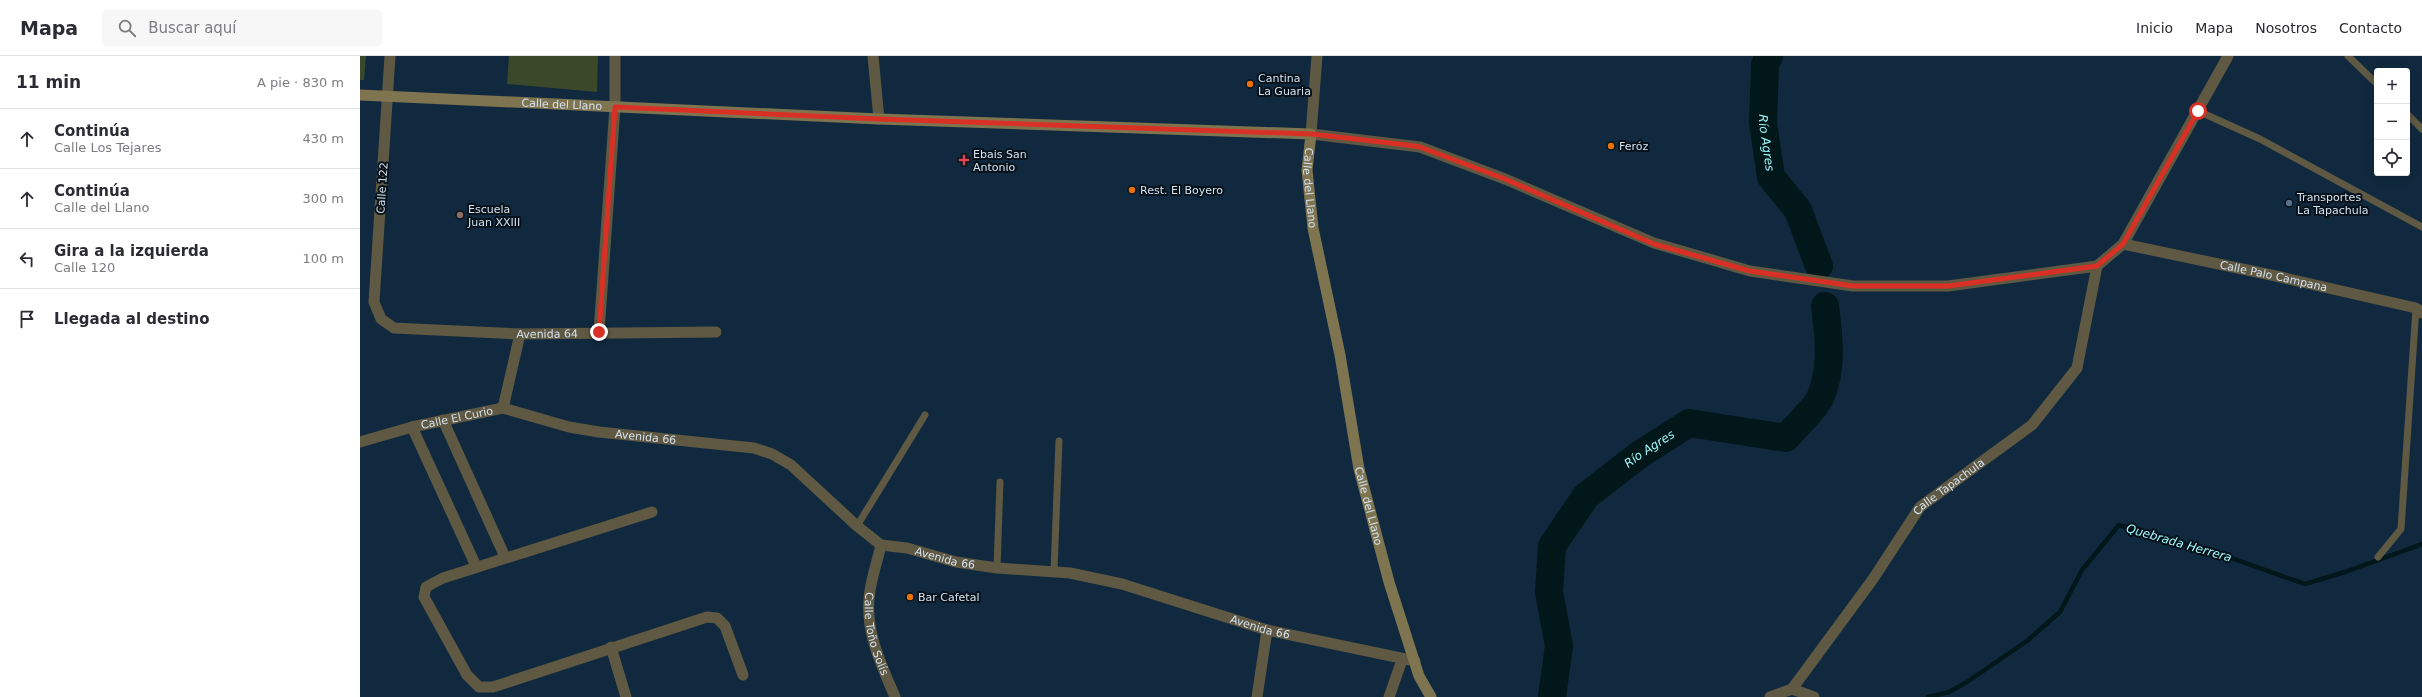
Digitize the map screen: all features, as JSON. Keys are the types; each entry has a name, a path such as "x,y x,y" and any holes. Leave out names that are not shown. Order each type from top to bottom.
{"main road":[{"name":"Calle del Llano","path":"360,95 879,119 1311,134 1307,170 1313,228 1340,355 1359,469 1389,582 1419,676 1431,697"}],"street":[{"name":"Calle 122","path":"381,319 374,302 390,56"},
{"path":"599,332 615,107 616,56"},
{"path":"873,56 879,119"},
{"path":"1317,56 1311,134 1420,147 1505,179 1654,244 1750,271 1853,286 1948,286 2097,266 2123,244 2228,56"},
{"name":"Calle Palo Campana","path":"2123,244 2276,276 2419,310"},
{"name":"Calle Tapachula","path":"1792,689 1873,579 1920,507 2032,425 2077,368 2097,266"},
{"name":"Avenida 64","path":"381,319 394,328 520,334 716,332"},
{"name":"Calle El Curio","path":"360,442 412,427 503,408 520,334"},
{"name":"Avenida 66","path":"503,408 569,427 599,432 754,448 766,452 791,465 857,526 881,545 907,548 956,562 997,568 1054,571 1122,584 1181,604 1267,630 1402,660 1415,661"},
{"path":"443,420 505,557"},
{"path":"412,427 476,566"},
{"path":"652,512 476,566 443,578 426,587 424,597 467,675 479,687 493,687 611,647 707,617 717,618 725,626 743,675"},
{"name":"Calle Toño Solís","path":"881,545 868,599 870,628 876,650 895,697"},
{"path":"1256,697 1267,630"},
{"path":"611,647 626,697"},
{"path":"1389,697 1402,660"},
{"path":"1770,697 1792,689 1814,697"}],"lane":[{"path":"2348,56 2374,81"},
{"path":"2198,111 2260,139 2422,227"},
{"path":"2410,117 2422,129"},
{"path":"2378,557 2400,529 2419,310"},
{"path":"857,526 925,415"},
{"path":"1054,571 1060,441"},
{"path":"997,568 1000,482"}],"green space":[{"path":"360,56 366,56 364,80 360,80"},
{"path":"509,56 598,56 597,92 507,84"}],"waterway":[{"name":"Río Agres","path":"1769,56 1765,65 1763,123 1771,177 1798,210 1819,266"},
{"name":"Río Agres","path":"1552,697 1559,646 1549,592 1552,546 1586,496 1639,455 1689,423 1786,438 1813,408 1820,398 1824,387 1827,376 1829,353 1825,306"},
{"name":"Quebrada Herrera","path":"1928,697 1949,692 1967,682 2027,641 2060,612 2082,570 2119,525 2234,559 2305,584 2345,572 2422,544"}],"place":[{"name":"Cantina La Guaria","path":"1250,84"},
{"name":"Feróz","path":"1611,146"},
{"name":"Ebais San Antonio","path":"964,160"},
{"name":"Rest. El Boyero","path":"1132,190"},
{"name":"Transportes La Tapachula","path":"2289,203"},
{"name":"Escuela Juan XXIII","path":"460,215"},
{"name":"Bar Cafetal","path":"910,597"}],"route":[{"path":"599,332 615,107 879,119 1311,134 1420,147 1505,179 1654,244 1750,271 1853,286 1948,286 2097,266 2123,244 2198,111"}]}
